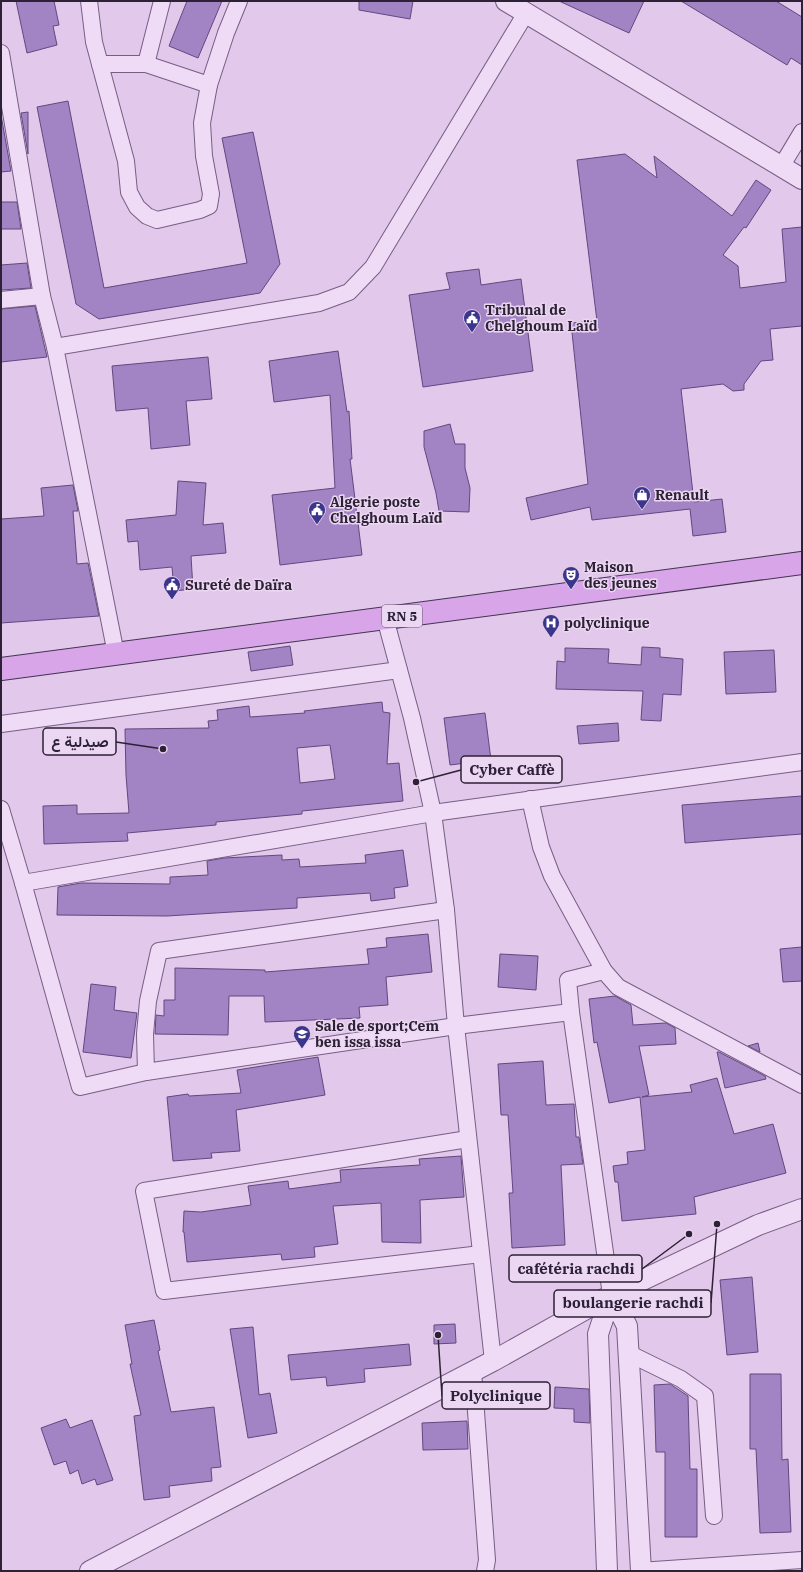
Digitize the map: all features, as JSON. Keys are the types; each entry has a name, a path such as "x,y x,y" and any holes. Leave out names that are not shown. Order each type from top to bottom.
{"main road":[{"name":"RN 5","path":"1,668 802,563"}],"street":[{"path":"89,1 94,42 126,161 129,192 137,207 147,216 157,220 200,210 209,206 211,194 204,156 202,123 209,85 238,1"},
{"path":"146,64 162,1"},
{"path":"506,1 802,179"},
{"path":"56,346 318,303 349,292 373,267 526,13"},
{"path":"1,53 42,296 56,346 116,654"},
{"path":"100,64 146,64 209,85"},
{"path":"781,167 802,132"},
{"path":"1,300 42,296"},
{"path":"385,618 412,718 433,812 446,910 456,1026 493,1361"},
{"path":"1,724 399,670"},
{"path":"23,883 433,812 802,762"},
{"path":"530,799 541,847 552,876 604,971 618,987 802,1085"},
{"path":"1,809 80,1087 146,1072 456,1026 571,1012"},
{"path":"146,1072 145,1034 148,1001 159,951 446,910"},
{"path":"604,971 568,980 571,1012 611,1295 627,1326 640,1571 802,1560"},
{"path":"468,1139 144,1191 164,1291 481,1254"},
{"path":"90,1571 493,1361 611,1295 758,1225 802,1209"},
{"path":"607,1571 598,1334 611,1295"},
{"path":"628,1353 681,1378 705,1396 714,1516"},
{"path":"473,1371 487,1560 485,1571"}],"building":[{"path":"16,1 54,1 59,25 53,26 57,45 27,53"},
{"path":"187,1 222,1 198,58 169,46"},
{"path":"359,1 413,1 410,19 359,10"},
{"path":"559,1 644,1 629,33"},
{"path":"681,1 776,1 802,17 802,65 791,58 787,65"},
{"path":"68,101 104,288 247,263 222,138 253,132 280,264 260,293 99,319 76,304 37,107"},
{"path":"28,112 28,154 21,113"},
{"path":"1,115 11,171 1,172"},
{"path":"625,154 657,178 654,156 732,216 756,180 771,190 746,228 744,227 723,255 738,266 740,288 786,282 782,229 802,227 802,326 770,329 773,360 761,361 744,384 744,390 733,391 723,384 681,389 694,502 722,499 726,532 693,536 690,509 592,520 590,507 531,520 526,498 588,484 571,323 597,321 577,160"},
{"path":"1,202 17,202 21,229 1,229"},
{"path":"27,263 31,288 1,290 1,265"},
{"name":"Tribunal de Chelghoum Laïd","path":"479,269 481,285 521,279 533,371 423,387 409,295 450,289 446,273"},
{"path":"35,306 47,357 1,362 1,309"},
{"path":"338,351 347,412 349,411 352,459 350,459 362,555 280,565 272,495 335,488 330,395 274,402 269,361"},
{"path":"208,357 212,399 186,401 190,445 151,449 148,408 116,411 112,366"},
{"path":"450,424 455,444 465,444 465,468 470,488 469,512 439,511 424,447 424,431"},
{"path":"178,481 206,483 203,525 223,523 226,553 191,556 193,589 174,591 172,567 140,570 138,541 128,542 126,520 176,515"},
{"path":"73,485 78,511 73,511 77,564 88,563 99,616 1,623 1,519 44,516 41,488"},
{"path":"290,646 293,665 251,671 248,652"},
{"path":"642,647 660,648 660,657 683,659 681,695 663,694 661,721 641,720 643,691 556,689 557,661 565,662 565,648 609,649 608,663 641,665"},
{"path":"774,650 776,692 726,694 724,652"},
{"path":"382,702 383,712 390,713 387,764 399,763 403,801 302,811 302,814 216,822 216,825 127,833 128,841 44,844 43,806 77,805 77,814 129,813 125,729 209,728 208,721 218,720 217,710 249,706 250,717 305,713 304,711","holes":["330,745 335,779 300,783 297,748"]},
{"path":"485,713 491,760 450,765 444,718"},
{"path":"618,723 619,741 579,744 577,726"},
{"path":"802,796 802,834 685,843 682,805"},
{"path":"403,850 408,886 394,888 395,898 371,901 370,893 297,898 297,908 167,916 57,915 58,887 81,883 170,884 170,877 208,875 207,861 224,858 282,855 282,860 299,859 300,867 366,863 365,855"},
{"path":"428,934 432,972 386,977 388,1005 359,1007 360,1018 265,1022 264,996 229,996 228,1035 155,1034 156,1015 164,1016 164,1000 175,1000 175,968 265,970 265,972 369,964 367,949 387,947 386,938"},
{"path":"802,947 802,981 783,982 780,949"},
{"path":"500,954 538,956 536,990 498,987"},
{"path":"91,984 116,987 114,1010 137,1013 131,1058 83,1052"},
{"path":"615,996 631,1005 633,1025 666,1023 675,1028 676,1044 639,1046 649,1095 642,1097 692,1092 690,1085 717,1078 734,1134 773,1124 786,1173 694,1197 696,1214 622,1221 618,1182 615,1182 613,1166 628,1164 627,1152 645,1150 640,1097 609,1103 597,1042 594,1043 589,999"},
{"path":"758,1043 760,1052 748,1046"},
{"path":"717,1052 765,1076 766,1079 725,1088"},
{"path":"318,1057 325,1095 236,1110 240,1151 211,1153 212,1158 173,1161 167,1097 188,1094 189,1096 241,1093 237,1070"},
{"path":"543,1061 546,1105 574,1104 576,1137 579,1137 583,1164 561,1165 565,1245 512,1248 509,1193 513,1193 508,1115 501,1115 498,1064"},
{"path":"461,1156 464,1197 420,1200 421,1243 382,1242 381,1203 333,1206 338,1244 314,1247 315,1257 282,1260 281,1254 187,1262 183,1232 184,1211 201,1212 251,1205 248,1186 288,1181 289,1189 341,1182 340,1170 420,1165 419,1159"},
{"path":"752,1277 758,1352 727,1355 720,1280"},
{"path":"154,1320 160,1350 158,1351 171,1412 214,1407 221,1467 211,1468 212,1481 169,1486 170,1497 144,1500 134,1416 141,1415 130,1364 132,1364 125,1325"},
{"path":"455,1324 456,1343 434,1344 434,1325"},
{"path":"253,1327 259,1395 270,1393 277,1433 248,1438 230,1329"},
{"path":"409,1344 411,1365 364,1369 365,1382 327,1386 326,1377 291,1380 288,1355"},
{"path":"750,1374 781,1374 782,1460 788,1459 791,1532 760,1533 756,1449 750,1449"},
{"path":"670,1384 688,1396 690,1469 697,1469 697,1537 665,1537 665,1452 656,1452 654,1385"},
{"path":"555,1387 589,1389 590,1423 574,1422 574,1409 554,1408"},
{"path":"66,1419 70,1428 92,1420 113,1480 97,1485 95,1479 82,1484 78,1470 70,1474 66,1461 54,1465 41,1428"},
{"path":"467,1421 468,1449 423,1450 422,1423"}],"place":[{"name":"Tribunal de Chelghoum Laïd","path":"472,333"},
{"name":"Renault","path":"642,510"},
{"name":"Algerie poste Chelghoum Laïd","path":"317,525"},
{"name":"Maison des jeunes","path":"571,590"},
{"name":"Sureté de Daïra","path":"172,600"},
{"name":"polyclinique","path":"551,638"},
{"name":"صيدلية ع","path":"163,749"},
{"name":"Cyber Caffè","path":"416,782"},
{"name":"Sale de sport;Cem ben issa issa","path":"302,1049"},
{"name":"boulangerie rachdi","path":"717,1224"},
{"name":"cafétéria rachdi","path":"689,1234"},
{"name":"Polyclinique","path":"438,1335"}]}
